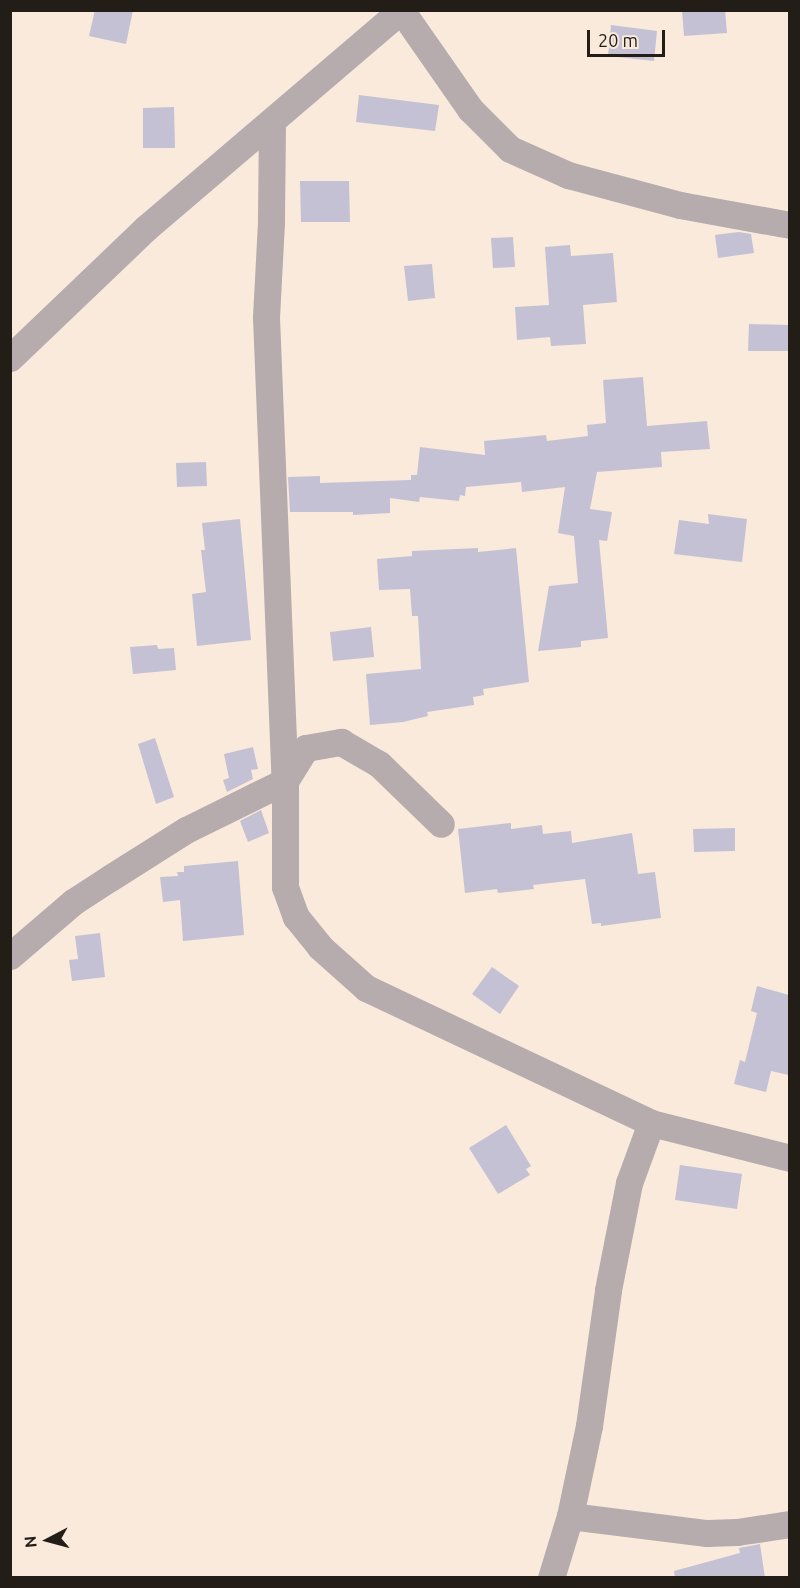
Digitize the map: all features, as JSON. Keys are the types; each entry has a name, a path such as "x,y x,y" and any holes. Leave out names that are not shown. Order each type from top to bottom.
{"street":[{"path":"10,358 146,228 272,123 401,10 470,109 510,149 568,175 680,205 789,225"},
{"path":"272,123 271,222 266,317 285,781 285,887 296,917 339,966 366,988 651,1123 789,1158"},
{"path":"10,956 73,903 110,878 186,830 285,781 306,748 341,742 379,764 441,824"},
{"path":"551,1578 570,1516 589,1426 608,1290 629,1183 651,1123"},
{"path":"570,1516 707,1533 737,1533 789,1524"}],"building":[{"path":"95,10 133,10 126,44 89,36"},
{"path":"682,10 725,10 727,33 684,36"},
{"path":"611,25 657,31 654,61 608,56"},
{"path":"359,95 439,105 435,131 356,122"},
{"path":"174,107 175,148 143,148 143,108"},
{"path":"300,181 349,181 350,222 301,222"},
{"path":"739,232 751,234 754,253 718,258 715,235"},
{"path":"513,237 515,267 493,268 491,238"},
{"path":"570,245 571,256 613,253 617,302 583,305 586,344 551,346 550,337 517,340 515,307 549,305 545,247"},
{"path":"432,264 435,298 408,301 404,266"},
{"path":"749,324 789,325 789,351 748,351"},
{"path":"643,377 647,426 707,421 710,449 661,452 662,467 597,472 590,509 612,512 607,541 599,540 608,638 581,641 581,647 538,651 549,586 578,583 574,536 558,533 565,487 522,492 521,482 466,487 465,496 460,495 459,501 420,497 419,502 390,498 390,513 353,515 353,512 290,512 288,477 320,476 320,483 411,480 411,475 417,475 420,447 485,455 484,441 546,435 547,441 588,436 587,425 606,423 603,380"},
{"path":"206,462 207,486 177,487 176,463"},
{"path":"708,514 747,519 742,562 674,554 679,520 709,524"},
{"path":"240,519 251,640 197,646 192,594 206,592 201,550 205,550 202,523"},
{"path":"478,548 478,552 516,548 529,682 483,689 484,695 473,697 474,705 427,712 428,716 403,722 370,725 366,674 421,669 418,616 412,616 410,589 379,590 377,559 412,556 412,551"},
{"path":"371,627 374,657 333,661 330,632"},
{"path":"157,645 158,649 174,648 176,670 133,674 130,647"},
{"path":"155,738 174,797 156,804 138,744"},
{"path":"253,747 258,769 251,770 253,779 227,792 223,780 229,778 224,754"},
{"path":"261,810 269,833 248,842 240,821"},
{"path":"511,823 511,829 542,825 543,834 571,831 572,843 632,833 638,874 655,872 661,918 601,926 601,923 592,924 585,879 533,885 534,889 498,893 497,889 465,893 458,829"},
{"path":"735,828 735,851 694,852 693,829"},
{"path":"238,861 244,935 183,941 180,900 163,902 160,877 178,876 177,872 184,872 184,866"},
{"path":"100,933 105,977 72,981 69,960 78,959 75,936"},
{"path":"492,967 519,986 500,1014 472,994"},
{"path":"757,986 789,995 789,1075 771,1071 766,1092 734,1084 740,1060 745,1062 757,1013 751,1011"},
{"path":"506,1125 531,1166 526,1169 530,1175 498,1194 469,1148"},
{"path":"680,1165 742,1174 737,1209 675,1200"},
{"path":"760,1544 765,1578 675,1578 674,1571 740,1553 739,1548"}]}
